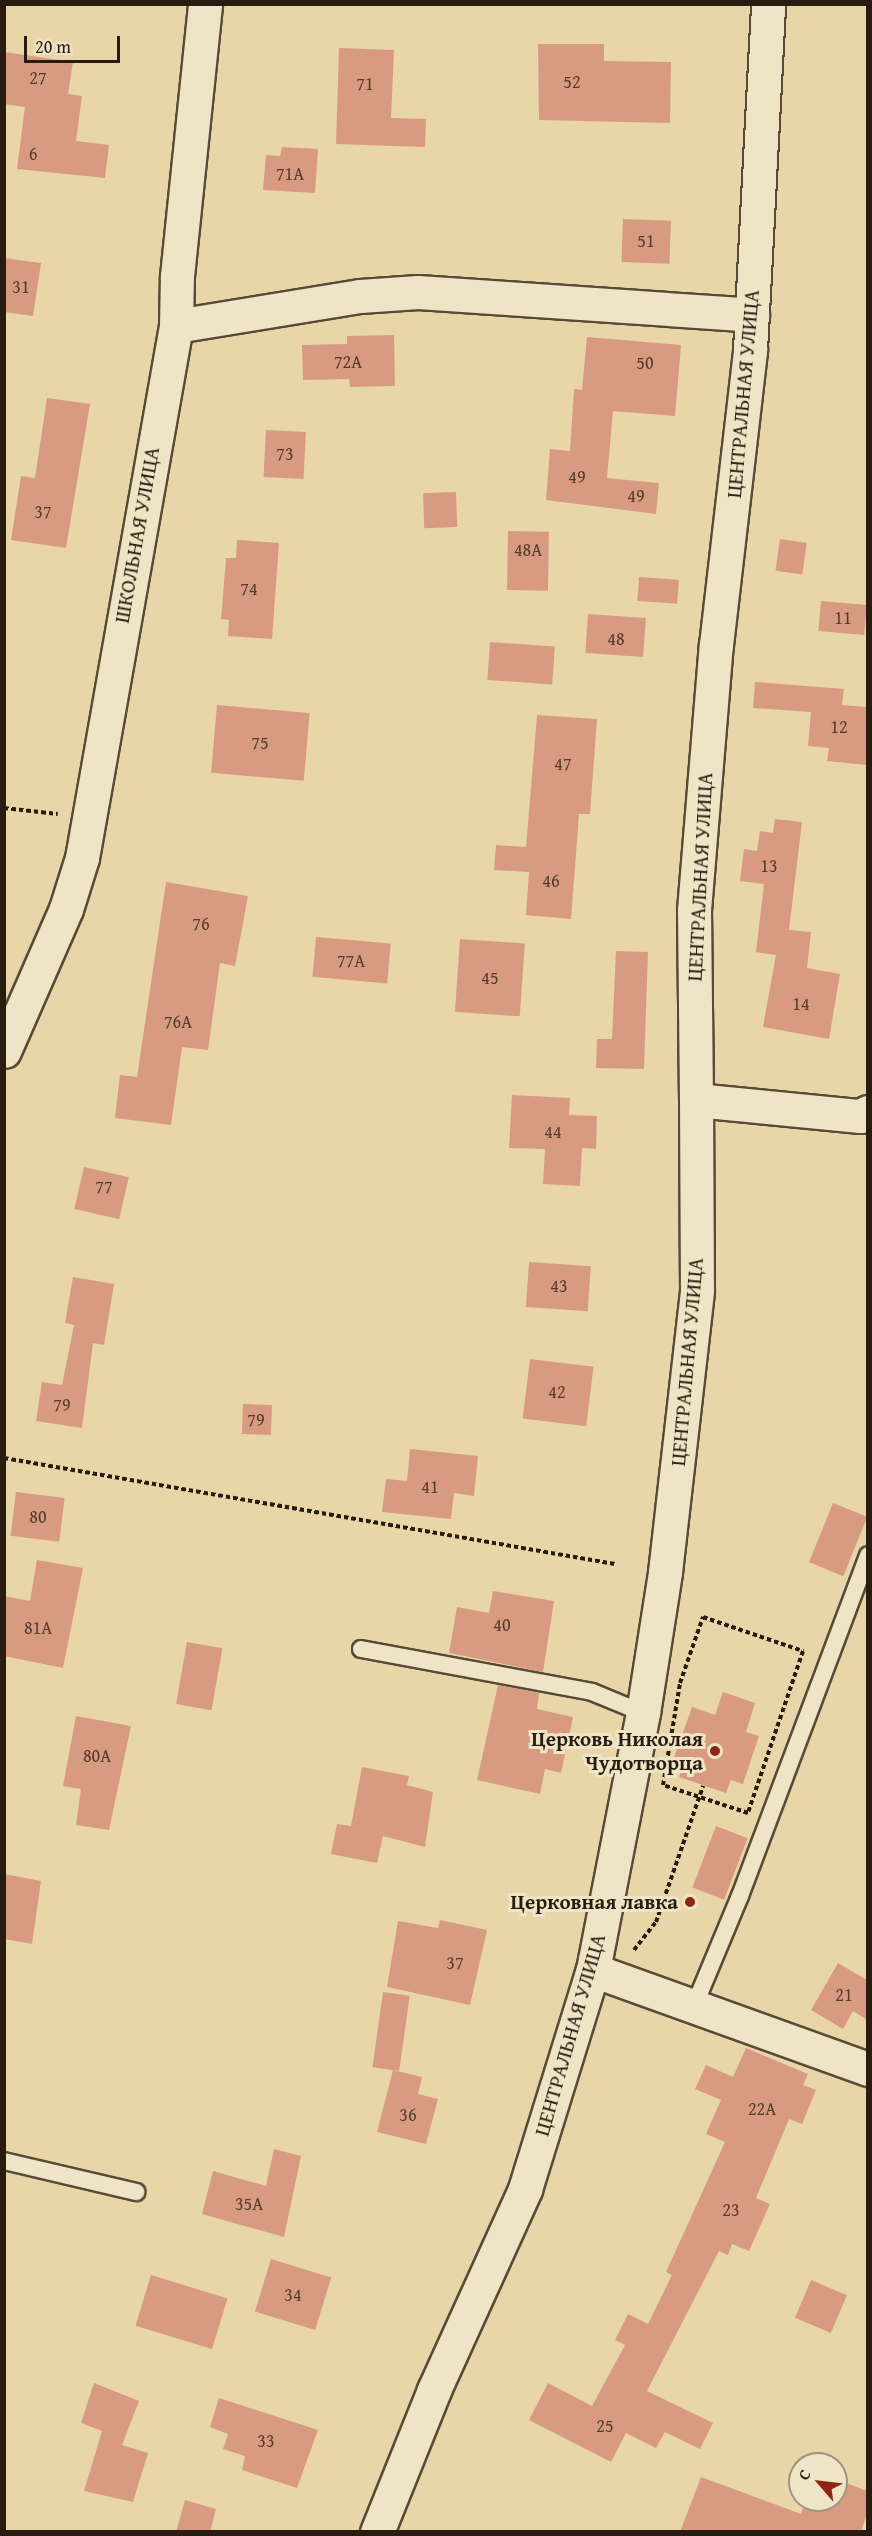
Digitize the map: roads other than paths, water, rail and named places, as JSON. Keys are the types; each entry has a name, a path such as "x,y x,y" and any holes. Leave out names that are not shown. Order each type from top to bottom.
{"street":[{"name":"ШКОЛЬНАЯ УЛИЦА","path":"4,1051 66,909 89,818 176,326 177,276 205,4"},
{"name":"ЦЕНТРАЛЬНАЯ УЛИЦА","path":"377,2532 434,2390 525,2188 593,1970 643,1713 665,1572 697,1290 694,910 716,645 752,315 768,4"},
{"path":"176,326 360,296 418,292 752,315"},
{"path":"696,1100 860,1116 867,1112"},
{"path":"593,1970 695,2004 867,2069"}],"lane":[{"path":"695,2004 740,1896 867,1555"},
{"path":"361,1649 592,1692 643,1713"},
{"path":"4,2161 136,2192"}],"place":[{"name":"Церковь Николая Чудотворца","path":"715,1751"},
{"name":"Церковная лавка","path":"690,1902"}]}
